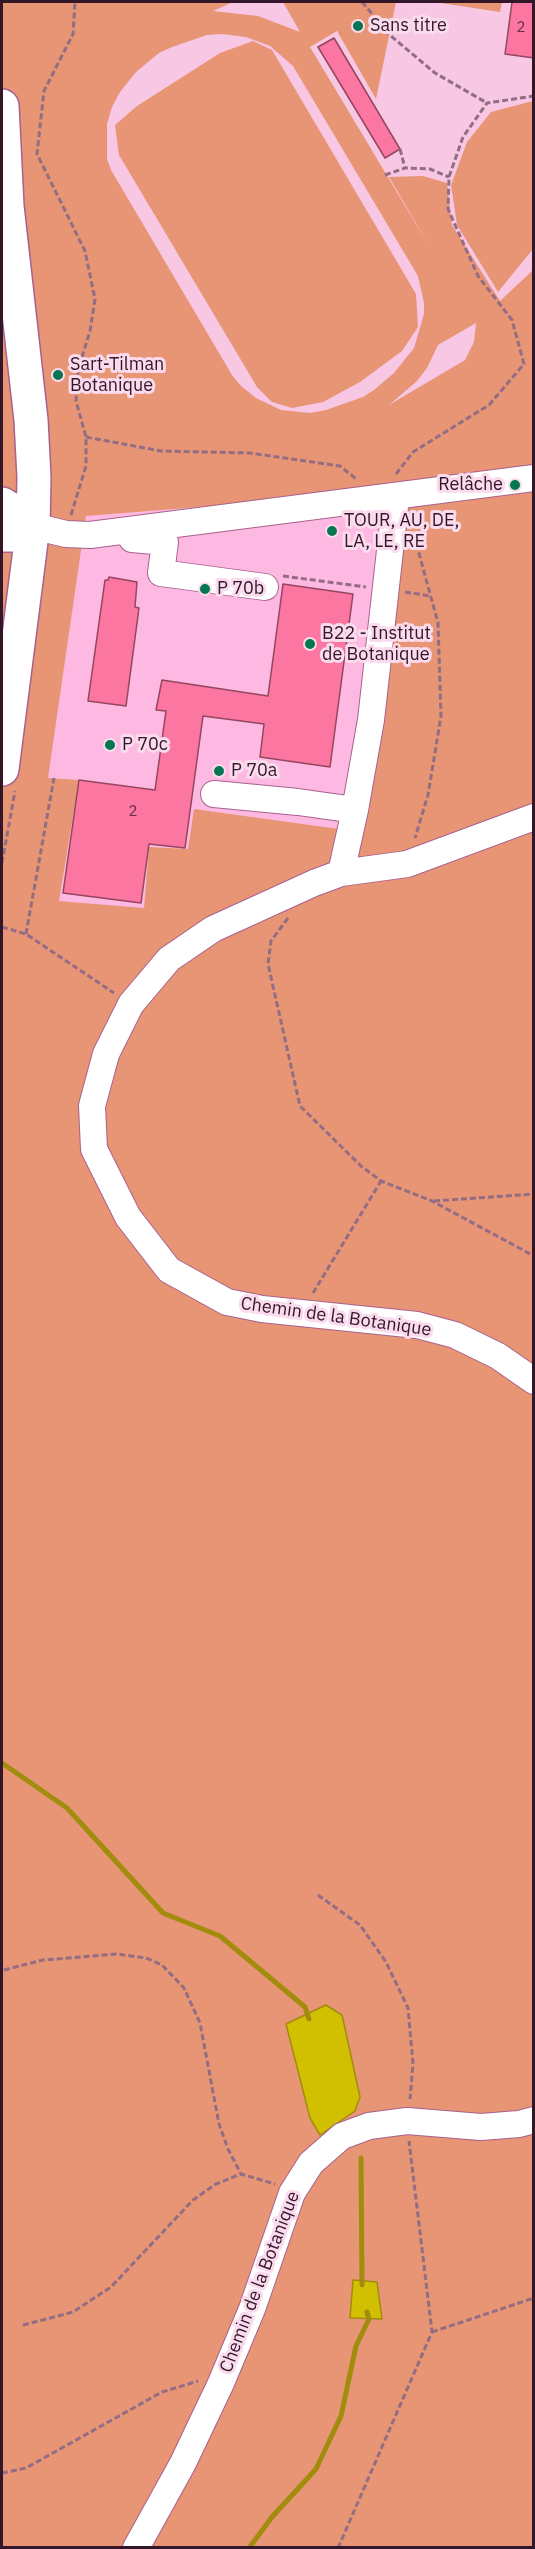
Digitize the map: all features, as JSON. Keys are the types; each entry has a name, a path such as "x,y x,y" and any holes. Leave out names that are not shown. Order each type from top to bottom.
{"main road":[{"path":"2,106 8,206 31,420 33,526 2,769"},
{"path":"2,504 33,526"},
{"path":"2,535 13,535 33,526"}],"lane":[{"path":"78,534 534,478"},
{"path":"341,873 371,720 396,496"},
{"path":"33,526 78,534 165,542 161,573 265,587"},
{"path":"214,794 355,810"},
{"name":"Chemin de la Botanique","path":"534,817 407,864 341,873 213,929 169,959 131,1004 106,1054 92,1106 94,1149 128,1217 169,1270 227,1302 301,1313 417,1324 455,1335 498,1356 534,1381"},
{"name":"Chemin de la Botanique","path":"136,2547 183,2463 221,2383 252,2309 292,2193 311,2163 342,2136 369,2126 407,2121 481,2127 519,2124 534,2120"}],"path":[{"path":"75,2 72,34 44,91 37,154 85,251 95,299 90,332 78,370 76,401 86,437 86,466 78,534"},
{"path":"362,2 391,36 435,74 487,103 534,96"},
{"path":"396,496 394,477 413,452 489,405 524,364 512,320 478,276 448,209 449,177 463,137 487,103"},
{"path":"400,149 405,168"},
{"path":"385,175 405,168 430,169 449,177"},
{"path":"86,437 161,451 250,453 340,466 396,496"},
{"path":"407,864 428,795 441,716 438,623 412,529"},
{"path":"265,587 267,574 431,596"},
{"path":"26,934 54,778"},
{"path":"290,916 271,941 268,964 300,1106 361,1167 381,1181 432,1201 534,1256"},
{"path":"2,927 26,934 131,1004"},
{"path":"301,1313 381,1181"},
{"path":"432,1201 534,1194"},
{"path":"318,1895 360,1924 386,1962 408,2008 413,2064 407,2121 432,2332 338,2547"},
{"path":"4,1970 43,1960 117,1954 146,1958 162,1965 184,1988 200,2023 219,2124 228,2149 241,2174"},
{"path":"23,2325 73,2312 111,2287 193,2200 216,2184 241,2174 268,2181 292,2193"},
{"path":"432,2332 534,2298"},
{"path":"2,2473 26,2468 162,2392 204,2380 221,2383"}],"shaded area":[{"path":"2,2 233,2 213,11 258,16 300,32 283,2 396,2 376,99 337,31 310,47 434,254 389,177 423,176 447,183 452,225 500,301 533,270 533,2547 2,2547","holes":["207,35 246,37 270,46 293,66 418,276 424,314 414,348 394,373 374,390 363,397 326,410 310,413 281,410 256,398 241,386 232,375 111,170 107,159 107,124 112,107 120,92 136,72 159,53 172,47","476,323 474,342 465,360 389,405 417,381 427,368 438,345","405,487 339,829 194,809 188,849 149,847 144,908 59,901 79,780 48,778 86,516 263,502"]},
{"path":"434,2 502,2 500,12"},
{"path":"253,41 272,50 416,294 418,327 402,351 360,382 323,402 292,408 272,402 257,387 119,155 115,125 137,106 220,53"},
{"path":"533,101 533,249 498,292 457,225 451,185 467,142 491,112"},
{"path":"405,487 339,829 194,809 188,849 149,847 144,908 59,901 79,780 48,778 86,516 263,502"},
{"path":"326,2005 342,2015 360,2097 355,2111 320,2135 310,2118 286,2024"},
{"path":"353,2280 377,2282 382,2319 350,2318"}],"building":[{"path":"512,2 534,2 534,58 505,54"},
{"path":"334,38 400,149 385,158 318,47"},
{"path":"109,577 137,582 135,607 139,608 126,706 88,701 105,580"},
{"path":"283,584 353,594 330,767 260,757 264,724 203,716 185,848 149,844 141,903 63,893 79,780 155,790 166,711 156,710 162,680 268,696"}],"waterway":[{"path":"2,1763 67,1808 163,1913 220,1936 305,2007 309,2019"},
{"path":"361,2158 362,2285"},
{"path":"249,2548 272,2517 316,2469 341,2416 356,2346 369,2319 367,2312"}],"place":[{"name":"Sans titre","path":"358,26"},
{"name":"Sart-Tilman Botanique","path":"58,375"},
{"name":"Relâche","path":"515,485"},
{"name":"TOUR, AU, DE, LA, LE, RE","path":"332,531"},
{"name":"P 70b","path":"205,589"},
{"name":"B22 - Institut de Botanique","path":"310,644"},
{"name":"P 70c","path":"110,745"},
{"name":"P 70a","path":"219,771"}]}
